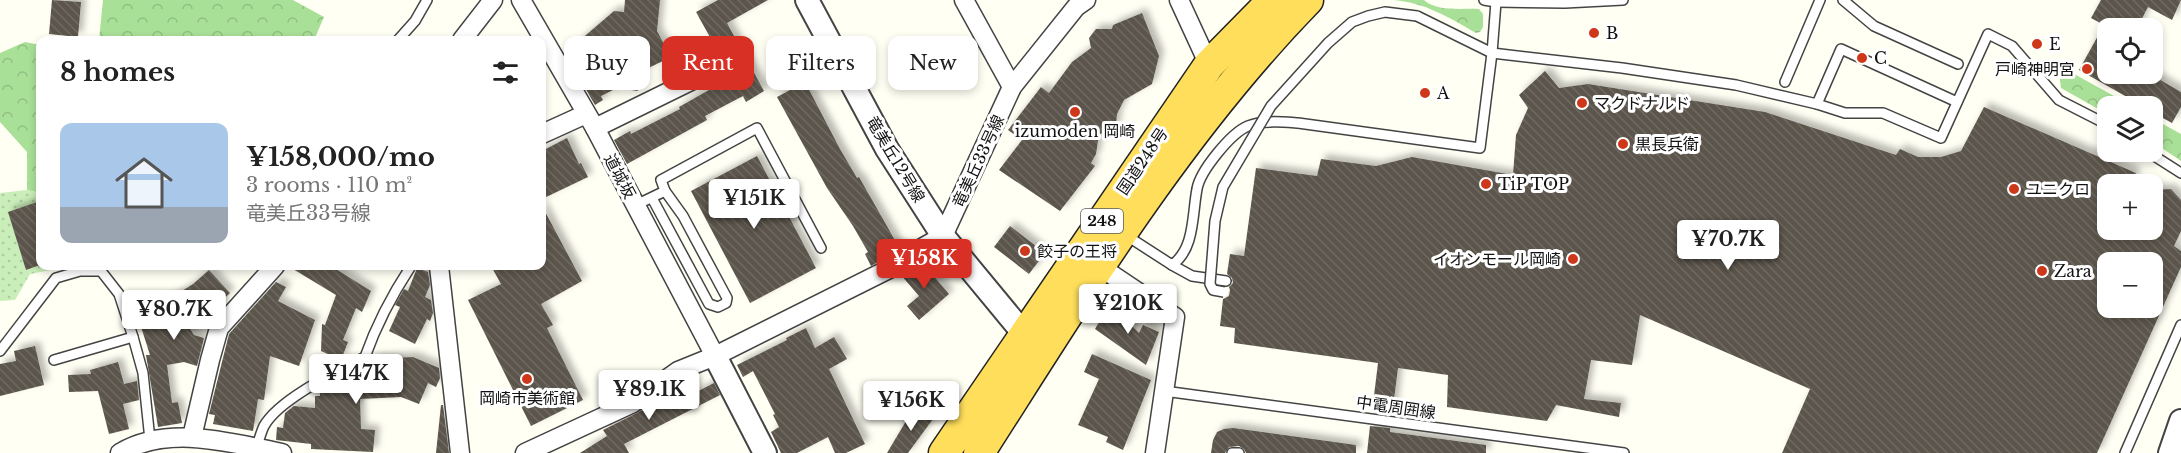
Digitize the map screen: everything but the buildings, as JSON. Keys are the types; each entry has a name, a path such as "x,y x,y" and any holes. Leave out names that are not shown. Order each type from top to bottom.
{"highway":[{"name":"国道248号","path":"944,453 1209,65 1274,0"},
{"name":"国道248号","path":"979,453 1099,266 1220,98 1308,0"}],"street":[{"path":"465,36 493,0"},
{"name":"道城坂","path":"521,0 542,36"},
{"name":"竜美丘12号線","path":"807,0 887,149 944,236 1024,334"},
{"path":"964,0 1011,87"},
{"name":"竜美丘33号線","path":"944,236 1011,87 1076,7 1086,0"},
{"path":"1179,0 1209,65"},
{"name":"道城坂","path":"546,44 590,121 644,202 715,356"},
{"path":"546,133 590,121 665,90"},
{"path":"525,453 633,403 678,372 715,356 901,263 913,253 944,236"},
{"path":"1099,266 1175,316 1155,453"},
{"path":"192,437 219,328 272,270"},
{"path":"438,270 460,453"},
{"path":"715,356 765,453"},
{"path":"2170,453 2181,421"},
{"path":"120,453 150,440 192,437 282,453"}],"lane":[{"path":"402,36 415,21 427,0"},
{"path":"1484,0 1496,2 1623,0"},
{"path":"1785,82 1820,0"},
{"path":"1843,0 1874,26 1958,64"},
{"path":"1172,265 1178,261 1188,247 1197,185 1229,139 1248,126 1276,122 1298,123 1480,148 1496,2"},
{"path":"1224,292 1213,290 1210,284 1215,221 1223,187 1271,106 1328,43 1353,22 1385,12 1417,16 1492,53 1725,83 1817,104 1845,113 1883,113 1941,138 1988,34 2012,46 2059,100 2097,119"},
{"path":"1817,104 1841,49 1957,102"},
{"path":"665,191 644,202 709,304 718,307 726,303 727,298 683,216 665,191 661,180 757,128 821,248"},
{"path":"2163,162 2181,173"},
{"path":"1122,233 1191,276 1226,281"},
{"path":"256,448 265,424 288,402 322,379 365,357 376,326 394,291 408,270"},
{"path":"0,351 56,278 80,271 101,272 119,294 133,337 143,373 150,440"},
{"path":"2125,453 2181,325"},
{"path":"54,360 133,337"},
{"name":"中電周囲線","path":"1164,392 1624,453"},
{"path":"1232,453 1239,453"}],"green space":[{"path":"103,0 293,0 324,17 316,36 99,36"},
{"path":"1393,0 1424,0 1443,8 1479,9 1483,14 1483,27 1480,32 1476,33 1426,7"},
{"path":"25,42 36,44 36,192 27,190 27,152 0,122 0,53"},
{"path":"2058,65 2114,96 2097,96 2097,108 2061,88"},
{"path":"2163,124 2181,134 2181,161 2163,149"},
{"path":"27,190 36,192 36,270 50,270 30,274 15,300 0,301 0,193"}],"place":[{"name":"B","path":"1594,33"},
{"name":"E","path":"2037,44"},
{"name":"C","path":"1862,58"},
{"name":"戸崎神明宮","path":"2087,69"},
{"name":"A","path":"1425,93"},
{"name":"マクドナルド","path":"1582,103"},
{"name":"izumoden 岡崎","path":"1075,112"},
{"name":"黒長兵衛","path":"1623,144"},
{"name":"TiP TOP","path":"1486,184"},
{"name":"ユニクロ","path":"2014,189"},
{"name":"餃子の王将","path":"1025,251"},
{"name":"イオンモール岡崎","path":"1573,259"},
{"name":"Zara","path":"2042,271"},
{"name":"岡崎市美術館","path":"527,379"}]}
